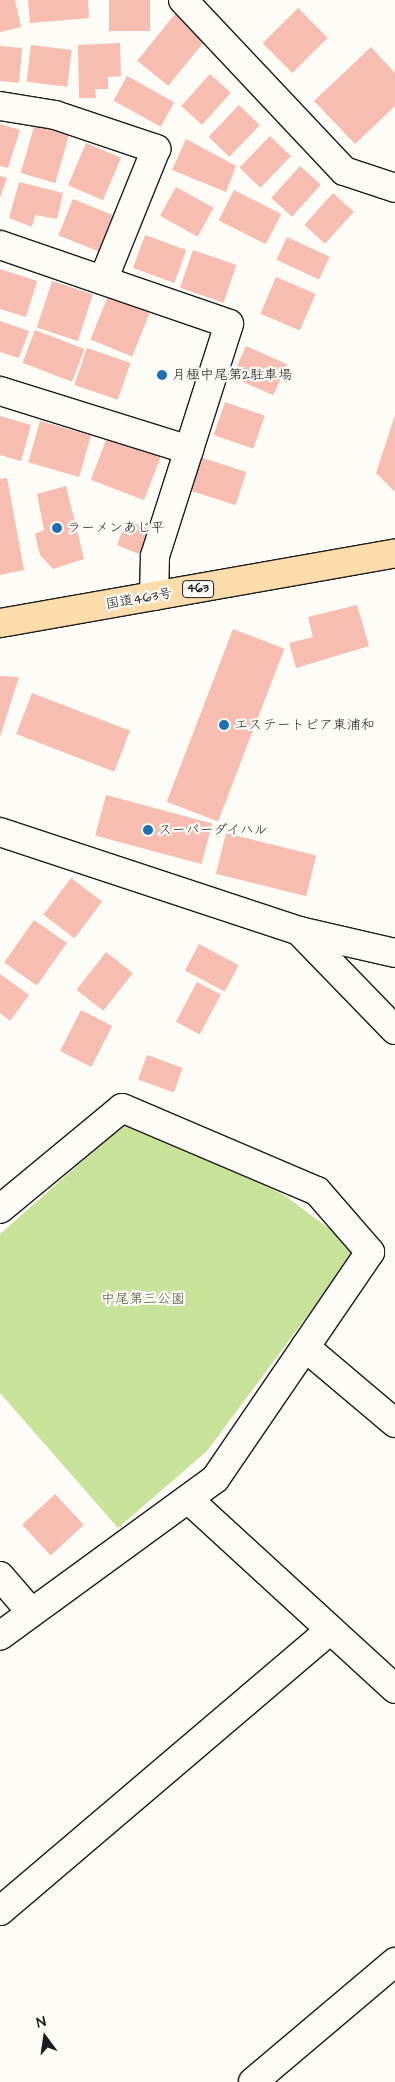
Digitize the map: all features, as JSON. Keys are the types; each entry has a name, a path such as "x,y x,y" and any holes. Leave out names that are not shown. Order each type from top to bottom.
{"highway":[{"name":"国道463号","path":"0,623 395,553"}],"street":[{"path":"183,0 344,171 395,188"},
{"path":"0,106 55,115 156,149 103,280"},
{"path":"0,245 229,324 155,556 154,596"},
{"path":"0,391 189,450"},
{"path":"0,832 300,930 395,953"},
{"path":"300,930 395,1030"},
{"path":"0,1209 122,1108 317,1191 370,1252 215,1479 30,1611 0,1636"},
{"path":"305,1347 395,1423"},
{"path":"188,1499 395,1690"},
{"path":"0,1576 30,1611"},
{"path":"0,1911 330,1630"},
{"path":"252,2082 395,1962"}],"green space":[{"name":"中尾第三公園","path":"138,1121 284,1195 347,1242 351,1257 207,1451 118,1528 0,1393 0,1234 122,1126"}],"building":[{"path":"0,0 15,0 21,27 0,32"},
{"path":"28,0 88,0 89,18 30,23"},
{"path":"109,0 150,0 150,31 109,31"},
{"path":"298,8 328,38 292,73 263,43"},
{"path":"175,14 206,39 168,86 137,61"},
{"path":"120,43 121,76 108,77 108,89 95,89 96,98 79,98 78,45"},
{"path":"31,45 72,50 67,87 26,82"},
{"path":"0,46 22,48 19,83 0,81"},
{"path":"371,47 395,73 395,106 355,144 314,101"},
{"path":"210,74 231,93 202,125 181,106"},
{"path":"127,76 174,102 161,127 113,100"},
{"path":"239,105 260,125 229,157 208,137"},
{"path":"35,123 70,133 55,183 21,173"},
{"path":"0,124 20,130 8,168 0,166"},
{"path":"270,136 291,156 260,188 239,168"},
{"path":"186,139 236,166 226,192 172,170"},
{"path":"86,143 121,158 103,200 68,185"},
{"path":"300,166 321,185 292,217 271,198"},
{"path":"0,176 7,178 0,198"},
{"path":"19,182 63,193 57,219 35,215 32,227 9,218"},
{"path":"176,187 214,208 198,237 160,216"},
{"path":"234,190 281,214 266,244 219,220"},
{"path":"333,193 354,212 325,244 304,225"},
{"path":"73,199 113,215 98,251 58,235"},
{"path":"145,235 186,250 174,283 133,268"},
{"path":"287,237 330,257 319,280 276,260"},
{"path":"193,250 236,265 223,303 180,288"},
{"path":"0,269 37,281 26,317 0,309"},
{"path":"276,277 316,294 300,331 260,314"},
{"path":"52,281 93,294 78,341 37,328"},
{"path":"108,296 150,313 132,356 90,340"},
{"path":"0,321 29,331 19,358 0,352"},
{"path":"35,330 84,349 72,382 22,363"},
{"path":"246,346 287,364 273,395 232,377"},
{"path":"87,348 130,363 118,400 74,385"},
{"path":"225,402 265,416 253,449 214,435"},
{"path":"395,415 395,492 376,473"},
{"path":"0,416 31,425 21,461 0,455"},
{"path":"40,421 91,436 79,477 28,462"},
{"path":"108,435 161,455 144,500 91,480"},
{"path":"197,456 246,472 236,505 186,489"},
{"path":"7,478 24,570 0,575 0,479"},
{"path":"66,486 84,559 53,569 40,555 35,534 44,530 37,494"},
{"path":"127,520 152,530 142,555 117,545"},
{"path":"357,605 369,646 296,668 289,643 313,637 308,617"},
{"name":"エステートピア東浦和","path":"233,629 284,649 218,821 167,802"},
{"path":"0,676 19,677 0,737"},
{"path":"32,693 130,731 114,772 16,734"},
{"path":"106,795 212,823 201,864 95,836"},
{"path":"226,833 316,855 306,896 216,874"},
{"path":"71,878 102,901 74,938 43,915"},
{"path":"34,920 67,943 37,986 4,963"},
{"path":"199,944 239,965 225,992 185,970"},
{"path":"106,952 133,973 103,1011 76,990"},
{"path":"0,974 29,995 10,1021 0,1013"},
{"path":"197,982 221,995 200,1034 176,1022"},
{"path":"81,1010 112,1026 91,1067 60,1051"},
{"path":"147,1055 183,1068 174,1092 138,1079"},
{"path":"55,1494 84,1525 51,1555 22,1525"}],"place":[{"name":"月極中尾第2駐車場","path":"162,375"},
{"name":"ラーメンあじ平","path":"57,528"},
{"name":"エステートピア東浦和","path":"224,725"},
{"name":"スーパーダイハル","path":"148,830"}]}
